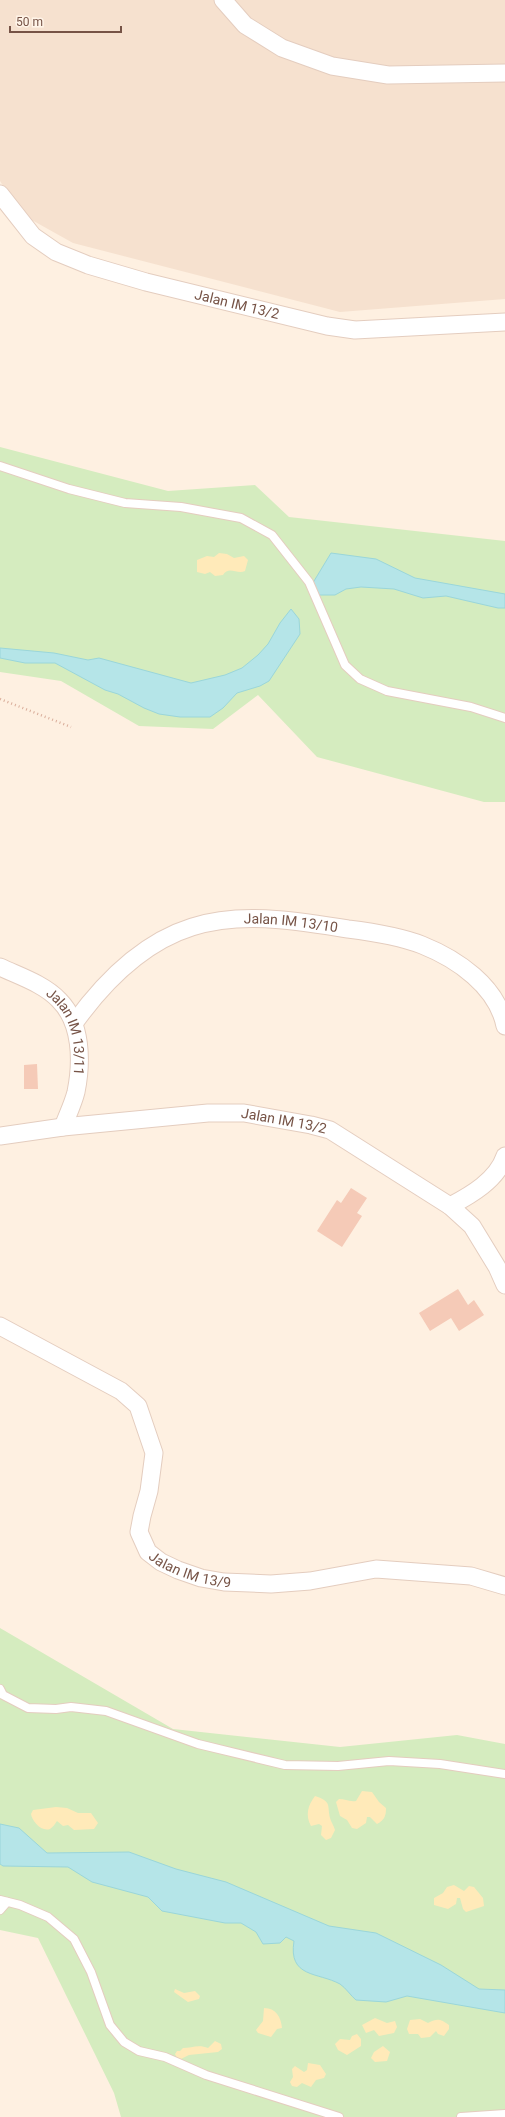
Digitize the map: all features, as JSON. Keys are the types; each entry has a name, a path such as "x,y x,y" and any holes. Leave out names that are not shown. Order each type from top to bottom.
{"street":[{"path":"223,0 245,25 282,48 332,66 388,75 505,73"},
{"name":"Jalan IM 13/2","path":"0,194 33,236 56,252 88,266 146,282 327,326 355,330 505,322"},
{"name":"Jalan IM 13/10","path":"74,1022 92,998 122,970 168,936 193,926 227,920 279,920 372,932 421,945 471,973 492,996 505,1026"},
{"name":"Jalan IM 13/11","path":"0,967 36,984 59,1000 74,1022 80,1064 75,1094 63,1127"},
{"name":"Jalan IM 13/2","path":"0,1136 63,1127 208,1113 244,1114 311,1125 330,1130 450,1206 472,1226 497,1267 505,1285"},
{"path":"450,1206 474,1194 492,1176 505,1156"},
{"name":"Jalan IM 13/9","path":"0,1326 121,1391 138,1406 154,1453 150,1492 142,1516 139,1532 148,1552 161,1562 201,1578 224,1582 271,1584 310,1581 376,1569 471,1576 500,1584"}],"lane":[{"path":"0,466 69,489 125,503 181,507 241,518 272,535 309,582 345,665 360,679 387,691 471,707 505,718"},
{"path":"0,1689 3,1695 28,1708 56,1709 71,1707 106,1711 198,1744 285,1765 338,1766 389,1761 440,1764 505,1774"},
{"path":"0,1910 3,1901 20,1905 48,1917 74,1939 91,1972 110,2025 124,2042 139,2051 165,2058 206,2076 339,2117"},
{"path":"461,2117 505,2114"}],"path":[{"path":"0,699 72,727"}],"shaded area":[{"path":"0,0 505,0 505,299 340,312 73,243 21,214 0,181"}],"green space":[{"path":"0,447 168,491 255,485 289,517 505,541 505,802 484,802 317,757 258,695 213,729 139,726 61,681 0,672"},
{"path":"0,1628 173,1729 340,1747 457,1735 505,1744 505,2117 121,2117 114,2093 38,1938 0,1930"}],"sand":[{"path":"219,553 227,554 234,558 244,556 248,560 245,571 239,572 230,570 225,572 223,575 215,576 210,572 205,574 197,572 197,560 207,556 214,557"},
{"path":"362,1791 372,1792 379,1802 386,1808 385,1815 382,1821 377,1824 370,1817 367,1817 366,1823 357,1829 352,1828 347,1820 340,1816 336,1802 339,1799 356,1801"},
{"path":"315,1796 324,1800 328,1804 330,1818 335,1830 331,1838 326,1840 321,1835 322,1826 319,1824 311,1826 308,1818 308,1810"},
{"path":"56,1807 67,1808 78,1813 91,1813 98,1823 94,1829 74,1830 68,1825 63,1826 57,1821 50,1829 47,1830 40,1827 33,1820 31,1814 33,1810"},
{"path":"454,1885 464,1891 469,1886 474,1887 483,1898 484,1906 466,1912 463,1909 460,1898 457,1898 456,1904 448,1909 434,1905 434,1898 443,1893 447,1887"},
{"path":"175,1989 184,1993 195,1991 200,1996 199,1999 188,2002 174,1992"},
{"path":"264,2008 275,2011 279,2017 282,2028 277,2029 271,2037 258,2033 256,2030 263,2021"},
{"path":"375,2018 387,2023 395,2021 397,2027 394,2033 379,2036 374,2030 366,2033 362,2025"},
{"path":"420,2019 428,2023 434,2020 441,2020 449,2025 449,2029 444,2036 438,2034 436,2031 430,2037 421,2038 418,2034 409,2034 407,2029 410,2020"},
{"path":"357,2034 361,2039 361,2046 347,2055 338,2050 335,2044 340,2039 350,2040 352,2036"},
{"path":"215,2041 221,2044 222,2049 218,2052 189,2055 181,2059 177,2058 175,2054 183,2048 198,2046 208,2048"},
{"path":"383,2046 390,2052 387,2061 375,2062 371,2058 374,2052"},
{"path":"308,2063 320,2065 326,2074 324,2078 316,2080 311,2087 302,2083 297,2087 292,2086 290,2082 293,2077 292,2069 295,2066 304,2072 307,2070"}],"water":[{"path":"331,553 376,559 415,578 505,594 505,608 498,608 446,596 423,598 394,589 361,587 346,589 335,595 316,595 311,586"},
{"path":"291,609 299,619 300,634 269,681 260,686 237,693 223,708 210,717 180,717 159,714 118,694 105,690 55,663 25,663 0,658 0,648 54,653 88,660 99,658 191,683 225,675 242,668 258,655 268,644 280,623"},
{"path":"0,1824 19,1828 47,1853 129,1852 176,1869 226,1882 329,1926 376,1933 441,1965 479,1989 505,1990 505,2013 407,1996 386,2002 356,2000 340,1984 306,1972 300,1968 293,1953 294,1941 286,1937 280,1943 263,1944 256,1932 241,1923 225,1923 162,1911 148,1897 92,1882 68,1867 3,1866 0,1864"}],"building":[{"path":"37,1064 38,1089 24,1089 24,1065"},
{"path":"351,1188 367,1198 357,1213 362,1216 342,1247 317,1231 337,1200 341,1203"},
{"path":"458,1289 468,1305 474,1300 484,1315 459,1331 451,1318 430,1331 419,1313"}]}
